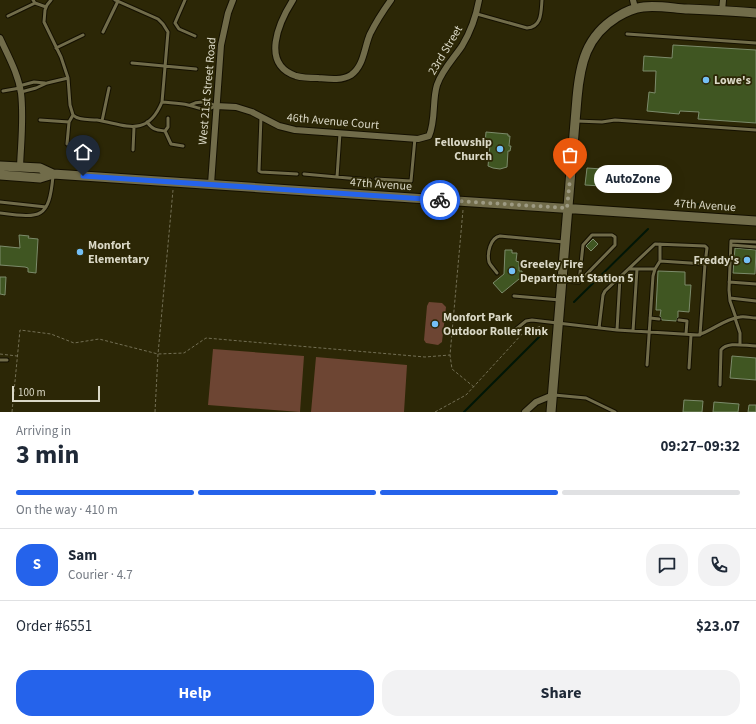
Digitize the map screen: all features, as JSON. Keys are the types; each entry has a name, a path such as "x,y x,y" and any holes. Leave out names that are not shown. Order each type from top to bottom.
{"main road":[{"path":"552,412 564,242 575,121 580,70 586,51 597,33 609,22 634,4 644,7 756,13"},
{"name":"47th Avenue","path":"0,166 40,168 53,174"},
{"name":"47th Avenue","path":"0,175 40,178 53,174 756,220"}],"street":[{"name":"West 21st Street Road","path":"211,184 221,45 228,13 233,0"},
{"path":"293,0 281,23 275,41 276,53 280,62 287,71 296,76 303,78 334,79 344,78 357,69 361,63 365,46 376,22 391,0"},
{"name":"23rd Street","path":"429,136 432,128 437,85 472,28 479,0"},
{"path":"722,11 723,0"},
{"path":"0,38 14,68 20,89 22,116 20,167"},
{"name":"46th Avenue Court","path":"216,106 236,107 252,112 279,126 295,130 414,138 429,136"},
{"path":"525,412 536,402 553,395"}],"lane":[{"path":"51,0 46,7 44,22 68,78 70,105 73,115 77,118 102,121 124,127 141,126 156,114 162,102 168,38 166,27 158,19 116,1 103,32"},
{"path":"166,27 175,23 185,0"},
{"path":"476,14 531,28 538,23 540,19 542,0"},
{"path":"8,16 34,2 46,7"},
{"path":"175,23 179,29 195,36"},
{"path":"627,34 756,43"},
{"path":"56,48 83,35"},
{"path":"132,64 196,69"},
{"path":"3,92 36,88 47,83 68,78"},
{"path":"20,89 34,82 47,83"},
{"path":"102,121 109,88"},
{"path":"162,102 190,105 198,109 210,110 216,106 211,103 194,103 190,105"},
{"path":"67,144 69,122 73,115"},
{"path":"261,117 259,171 297,174"},
{"path":"165,131 168,127 168,118"},
{"path":"40,120 69,122"},
{"path":"575,121 602,122 615,120 756,130"},
{"path":"147,122 155,130 165,131"},
{"path":"133,150 134,127"},
{"path":"165,131 171,144 183,146"},
{"path":"337,177 340,133"},
{"path":"376,179 411,181 414,138"},
{"path":"0,213 29,216 39,213 46,207 51,195 53,174"},
{"path":"304,174 370,180"},
{"path":"0,202 46,207"},
{"path":"561,281 579,282 615,245 615,236 594,234 583,244 579,282"},
{"path":"497,273 489,262 491,242 496,237 500,236 564,242"},
{"path":"740,345 740,333 730,298 729,274 731,241 756,242"},
{"path":"599,328 603,295 655,244 705,246 707,248 700,335"},
{"path":"647,365 653,276 660,261 660,244"},
{"path":"731,245 756,247"},
{"path":"660,261 705,264"},
{"path":"628,269 655,269"},
{"path":"633,331 638,269"},
{"path":"617,330 620,277"},
{"path":"729,282 756,284"},
{"path":"514,296 560,300"},
{"path":"730,298 756,301"},
{"path":"650,318 659,319"},
{"path":"515,330 526,321 532,320 617,330 700,335 736,318 756,318"},
{"path":"679,320 687,320 686,334"},
{"path":"689,368 691,335"},
{"path":"720,385 721,350 728,345 756,346"},
{"path":"0,360 7,360"},
{"path":"553,395 586,398 615,412"}],"path":[{"path":"155,412 158,354 173,190"},
{"path":"464,201 450,355 452,369 474,387"},
{"path":"435,412 466,395 523,333 546,325"},
{"path":"12,412 20,330 51,334 74,343 99,339 158,354 184,353 206,338 425,357 450,355"},
{"path":"0,354 17,356"}],"shaded area":[{"name":"Monfort Park Outdoor Roller Rink","path":"429,302 442,303 446,307 442,342 438,345 426,343 424,340 427,306"},
{"path":"213,349 304,356 300,412 208,405"},
{"path":"316,357 407,365 404,412 311,412"}],"building":[{"name":"Lowe's","path":"673,45 756,50 756,123 698,119 699,112 680,111 679,114 647,111 649,92 655,93 656,71 643,71 644,56 672,58"},
{"name":"Fellowship Church","path":"486,132 508,134 508,136 510,136 509,146 511,146 510,151 508,151 507,167 500,169 488,166 490,145 485,144"},
{"path":"587,168 618,170 617,187 585,185"},
{"path":"19,235 38,239 36,273 28,272 28,268 25,267 0,265 0,246 20,248"},
{"path":"593,239 598,244 591,251 586,246"},
{"path":"735,248 756,250 755,274 733,273"},
{"name":"Greeley Fire Department Station 5","path":"505,250 512,250 512,253 517,253 516,261 519,262 519,271 522,271 522,279 519,279 502,293 493,283 504,274"},
{"path":"658,271 685,272 685,285 691,285 689,312 678,311 676,321 662,320 660,316 661,310 656,310"},
{"path":"0,277 6,277 5,295 0,294"},
{"path":"732,356 756,358 756,380 730,378"},
{"path":"684,400 703,401 702,412 683,412"},
{"path":"714,402 739,404 738,412 713,412"},
{"path":"749,405 756,405 756,412 748,412"}],"waterway":[{"path":"678,203 735,207"},
{"path":"574,302 648,229"},
{"path":"464,412 546,330"}],"way so far":[{"path":"440,200 567,208 570,179"}],"place":[{"name":"Lowe's","path":"706,80"},
{"name":"Fellowship Church","path":"500,149"},
{"name":"AutoZone","path":"570,179"},
{"name":"Monfort Elementary","path":"80,252"},
{"name":"Freddy's","path":"747,260"},
{"name":"Greeley Fire Department Station 5","path":"512,271"},
{"name":"Monfort Park Outdoor Roller Rink","path":"435,324"}],"route":[{"path":"83,176 440,200"}]}
